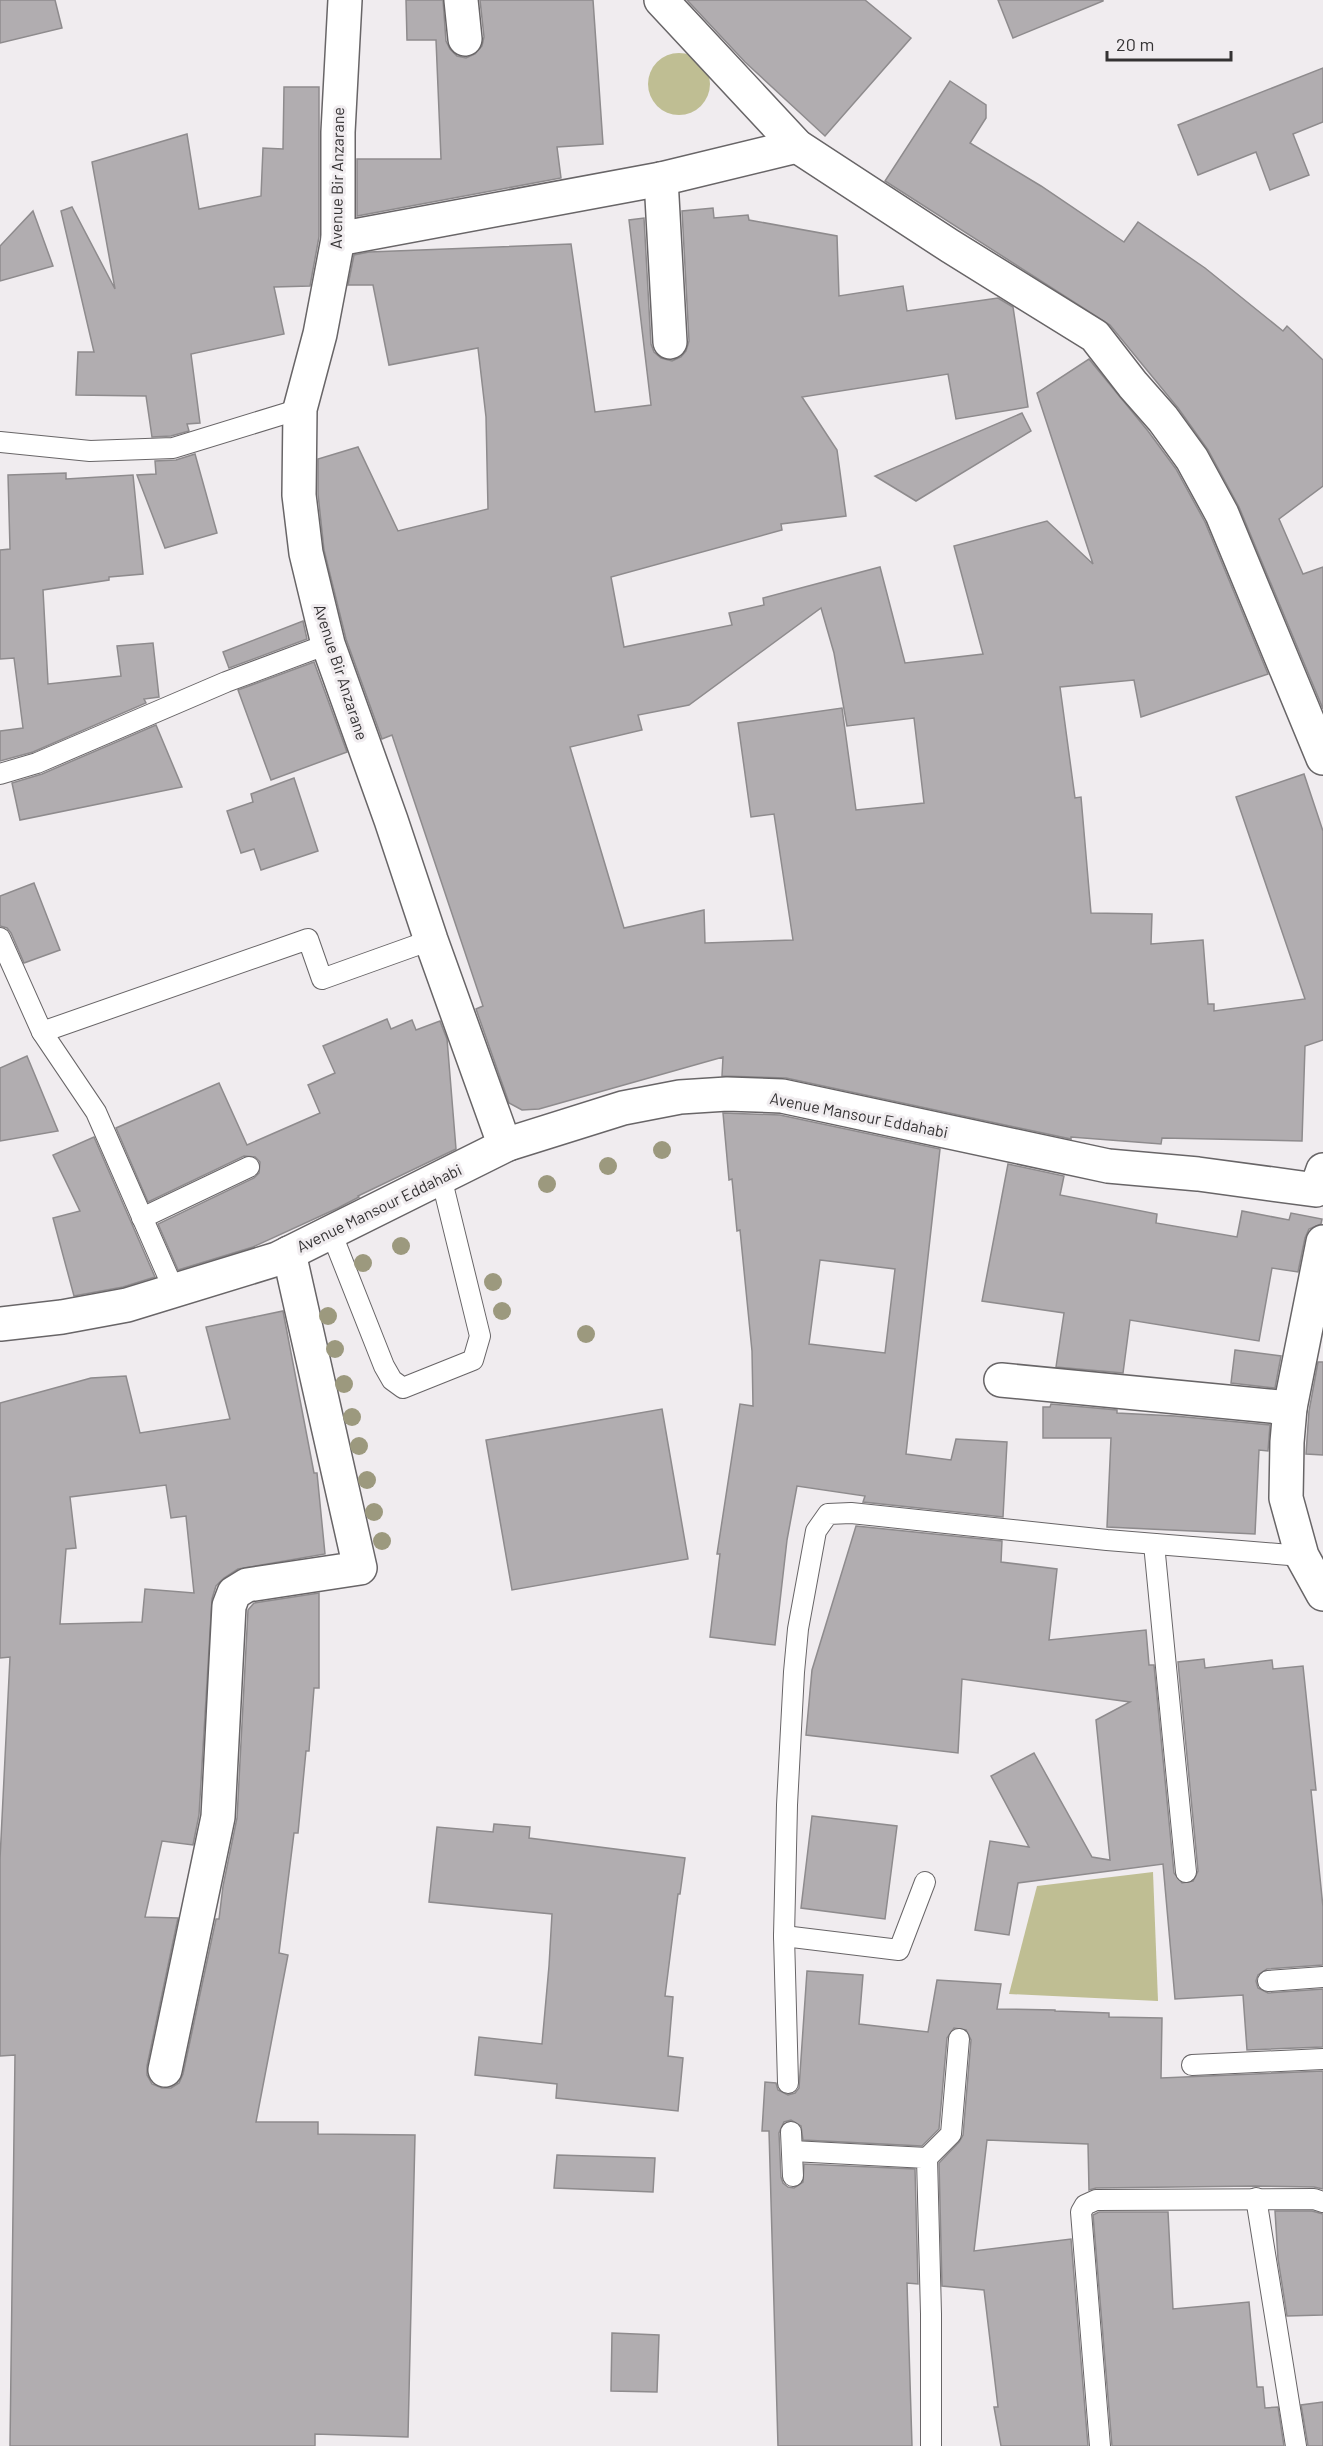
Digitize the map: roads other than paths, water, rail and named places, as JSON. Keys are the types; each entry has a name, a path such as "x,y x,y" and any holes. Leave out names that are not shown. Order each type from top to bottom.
{"street":[{"name":"Avenue Bir Anzarane","path":"345,0 338,132 338,239 320,334 300,409 299,495 306,553 328,644 502,1138 508,1144"},
{"path":"461,0 465,39"},
{"path":"661,0 797,146 950,246 1095,336 1163,419 1192,459 1207,486 1222,514 1252,583 1323,758"},
{"path":"338,239 662,179 797,146"},
{"path":"662,179 670,342"},
{"name":"Avenue Mansour Eddahabi","path":"0,1324 62,1317 127,1305 277,1259 508,1144 623,1108 680,1097 727,1094 782,1096 1108,1166 1320,1184"},
{"path":"1323,1242 1290,1408 1286,1498 1302,1556 1323,1594"},
{"path":"165,2070 218,1817 229,1606 234,1593 247,1585 360,1568 289,1253"},
{"path":"1001,1380 1290,1408"}],"lane":[{"path":"0,442 90,452 173,448 300,409"},
{"path":"0,774 37,763 226,682 328,644"},
{"path":"0,938 42,1032 96,1112 174,1290"},
{"path":"42,1032 308,939 322,979 431,940"},
{"path":"142,1218 249,1167"},
{"path":"331,1232 384,1366 392,1380 403,1388 473,1360 480,1336 441,1177"},
{"path":"788,2083 784,1936 787,1805 798,1629 816,1531 828,1514 851,1513 1154,1544 1302,1556"},
{"path":"1154,1544 1186,1872"},
{"path":"784,1936 899,1950 925,1882"},
{"path":"1268,1981 1323,1977"},
{"path":"931,2446 931,2314 927,2158 951,2134 959,2039"},
{"path":"1192,2065 1323,2059"},
{"path":"793,2176 791,2142 927,2158"},
{"path":"1256,2198 1296,2446"},
{"path":"1100,2446 1081,2211 1085,2205 1096,2200 1256,2198 1314,2199 1323,2202"}]}
